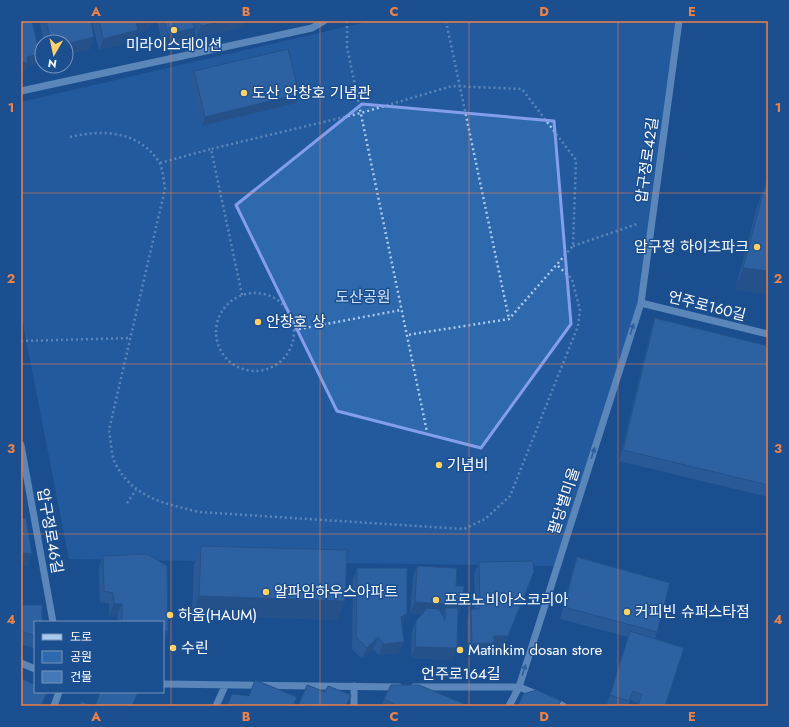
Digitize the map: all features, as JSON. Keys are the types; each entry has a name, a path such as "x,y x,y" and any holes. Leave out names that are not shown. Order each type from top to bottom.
{"street":[{"path":"21,91 312,28 324,21"},
{"name":"압구정로42길","path":"641,303 680,21"},
{"name":"언주로160길","path":"641,303 768,334"},
{"name":"팔당별미울","path":"509,706 519,687 641,303"},
{"name":"압구정로46길","path":"21,445 53,621"},
{"path":"21,663 34,669"},
{"name":"언주로164길","path":"164,684 225,686 519,687 563,706"},
{"path":"216,706 225,686"},
{"path":"354,686 354,706"},
{"path":"54,706 60,693"}],"path":[{"path":"347,21 347,47 426,432"},
{"path":"446,21 509,320"},
{"path":"160,163 211,149 361,113 452,86 522,89 576,160 573,246"},
{"path":"70,137 83,134 110,132 140,142 160,163 165,189 109,430 115,462 136,490 162,503 199,512 464,529 485,519 510,496 578,326 580,310 572,279 557,265"},
{"path":"211,149 242,295"},
{"path":"407,335 509,320 573,246 652,219"},
{"path":"254,293 266,295 276,300 285,308 291,318 294,330 292,343 286,355 277,364 265,370 252,371 239,368 228,360 219,350 216,337 216,323 222,311 231,301 242,295 254,293"},
{"path":"294,330 401,310"},
{"path":"21,341 130,338"},
{"path":"126,503 136,490"}],"highlighted area":[{"path":"362,104 554,121 571,324 481,448 337,411 236,205"}],"green space":[{"name":"도산공원","path":"371,21 681,21 637,323 555,566 69,559 21,314 21,102"}],"building":[{"path":"21,21 32,21 35,34 34,55 27,57 28,62 21,63"},
{"path":"46,21 91,21 94,37 74,42 74,34 49,34"},
{"path":"99,21 143,21 136,23 138,30 103,39"},
{"path":"164,21 193,21 195,28 168,34"},
{"path":"199,21 223,21 201,26"},
{"path":"288,49 299,94 205,117 194,71"},
{"path":"766,182 768,182 768,271 743,268"},
{"path":"655,318 768,346 768,485 623,450"},
{"path":"26,518 32,554 21,553 21,519"},
{"path":"201,546 347,550 345,601 199,596"},
{"path":"147,554 167,566 168,631 164,631 164,621 122,621 122,604 114,604 113,593 104,591 103,556"},
{"path":"577,557 670,583 657,632 564,607"},
{"path":"533,561 534,572 508,636 494,636 494,643 472,644 471,609 480,609 479,562"},
{"path":"417,566 457,568 456,586 464,586 462,605 415,602"},
{"path":"357,568 407,568 407,614 401,617 404,642 383,644 378,637 367,648 356,637"},
{"path":"21,605 42,605 42,621 34,621 34,636 21,631"},
{"path":"427,608 439,609 445,620 445,608 458,608 457,648 415,647 416,621"},
{"path":"630,631 684,648 665,706 638,706 642,694 633,691 629,701 610,695"},
{"path":"21,678 34,684 34,693 47,693 41,706 21,706"},
{"path":"255,680 297,697 293,706 227,706 232,694 249,696"},
{"path":"307,685 325,692 328,686 351,695 346,706 298,706"},
{"path":"391,685 419,685 469,706 398,706 384,699"},
{"path":"537,690 561,701 558,706 518,706 523,694"},
{"path":"100,693 138,693 132,706 95,706"},
{"path":"81,701 92,706 79,706"}],"place":[{"name":"미라이스테이션","path":"174,30"},
{"name":"도산 안창호 기념관","path":"244,93"},
{"name":"압구정 하이츠파크","path":"757,247"},
{"name":"안창호 상","path":"258,322"},
{"name":"기념비","path":"439,465"},
{"name":"알파임하우스아파트","path":"266,592"},
{"name":"프로노비아스코리아","path":"436,600"},
{"name":"커피빈 슈퍼스타점","path":"627,612"},
{"name":"하움(HAUM)","path":"170,615"},
{"name":"수린","path":"173,648"},
{"name":"Matinkim dosan store","path":"460,650"}]}
